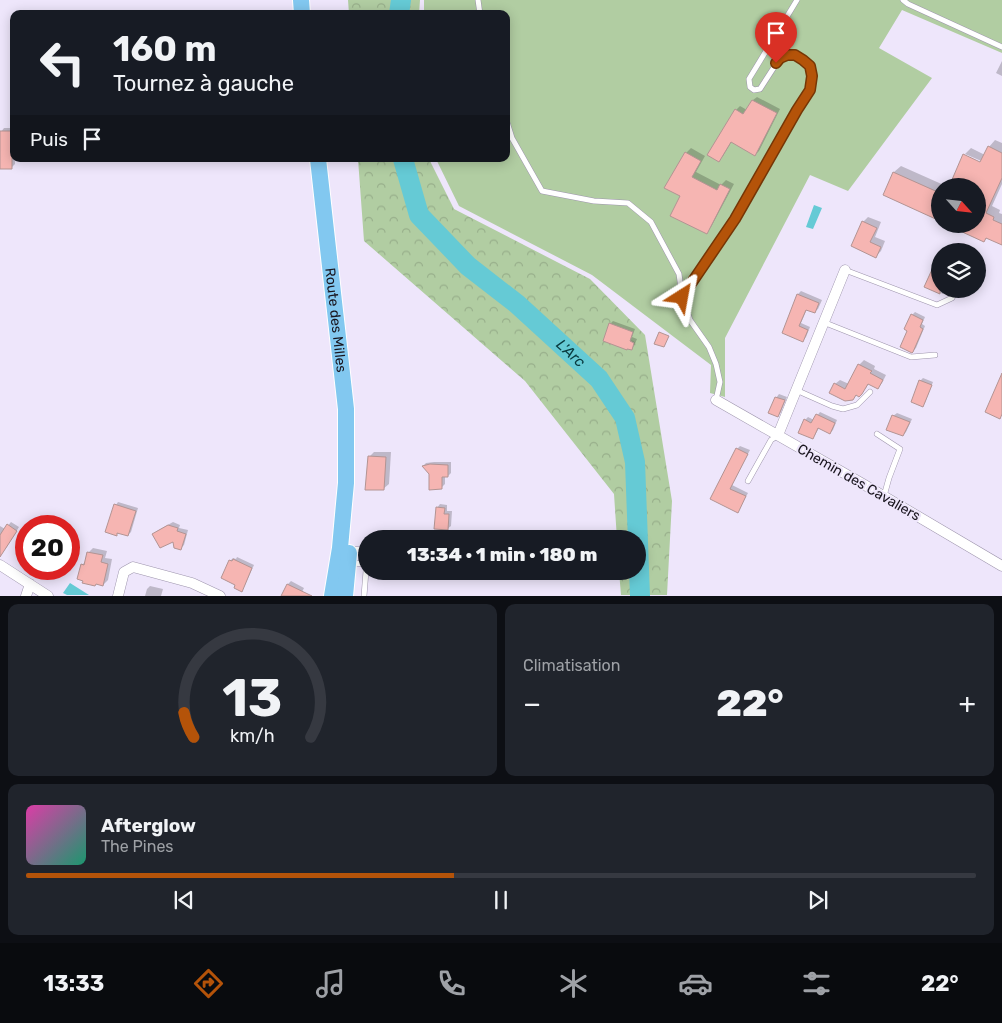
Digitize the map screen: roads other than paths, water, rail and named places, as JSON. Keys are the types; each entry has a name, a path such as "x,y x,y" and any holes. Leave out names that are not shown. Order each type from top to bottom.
{"main road":[{"name":"Route des Milles","path":"318,162 346,408 344,596"},
{"name":"Route des Milles","path":"332,596 344,555"}],"street":[{"path":"778,435 845,270"},
{"name":"Chemin des Cavaliers","path":"716,400 1002,566"},
{"path":"0,565 48,596"},
{"path":"118,596 124,572 133,567 192,583 220,596"},
{"path":"26,596 30,584"}],"lane":[{"path":"682,297 735,219 810,90 812,76 810,66 795,55 787,55 780,58 760,89 754,90 750,88 749,79 798,0"},
{"path":"903,0 1002,47"},
{"path":"510,132 542,191 594,201 628,203 651,222 678,274 682,297 690,320 709,347 716,364 720,382 716,400"},
{"path":"845,270 937,305 952,298"},
{"path":"823,322 911,357 935,355"},
{"path":"796,390 832,406 844,409 857,405 870,392"},
{"path":"877,434 900,449 884,496"},
{"path":"748,481 770,440 778,435"},
{"path":"344,555 358,552"},
{"path":"344,555 358,561"},
{"path":"364,596 365,580"}],"water":[{"path":"814,205 822,208 813,229 806,227"},
{"path":"70,583 89,595 67,595 63,593"}],"waterway":[{"name":"L'Arc","path":"400,10 401,0"},
{"name":"L'Arc","path":"404,162 419,215 468,266 517,304 599,379 625,418 635,462 640,596"}]}
